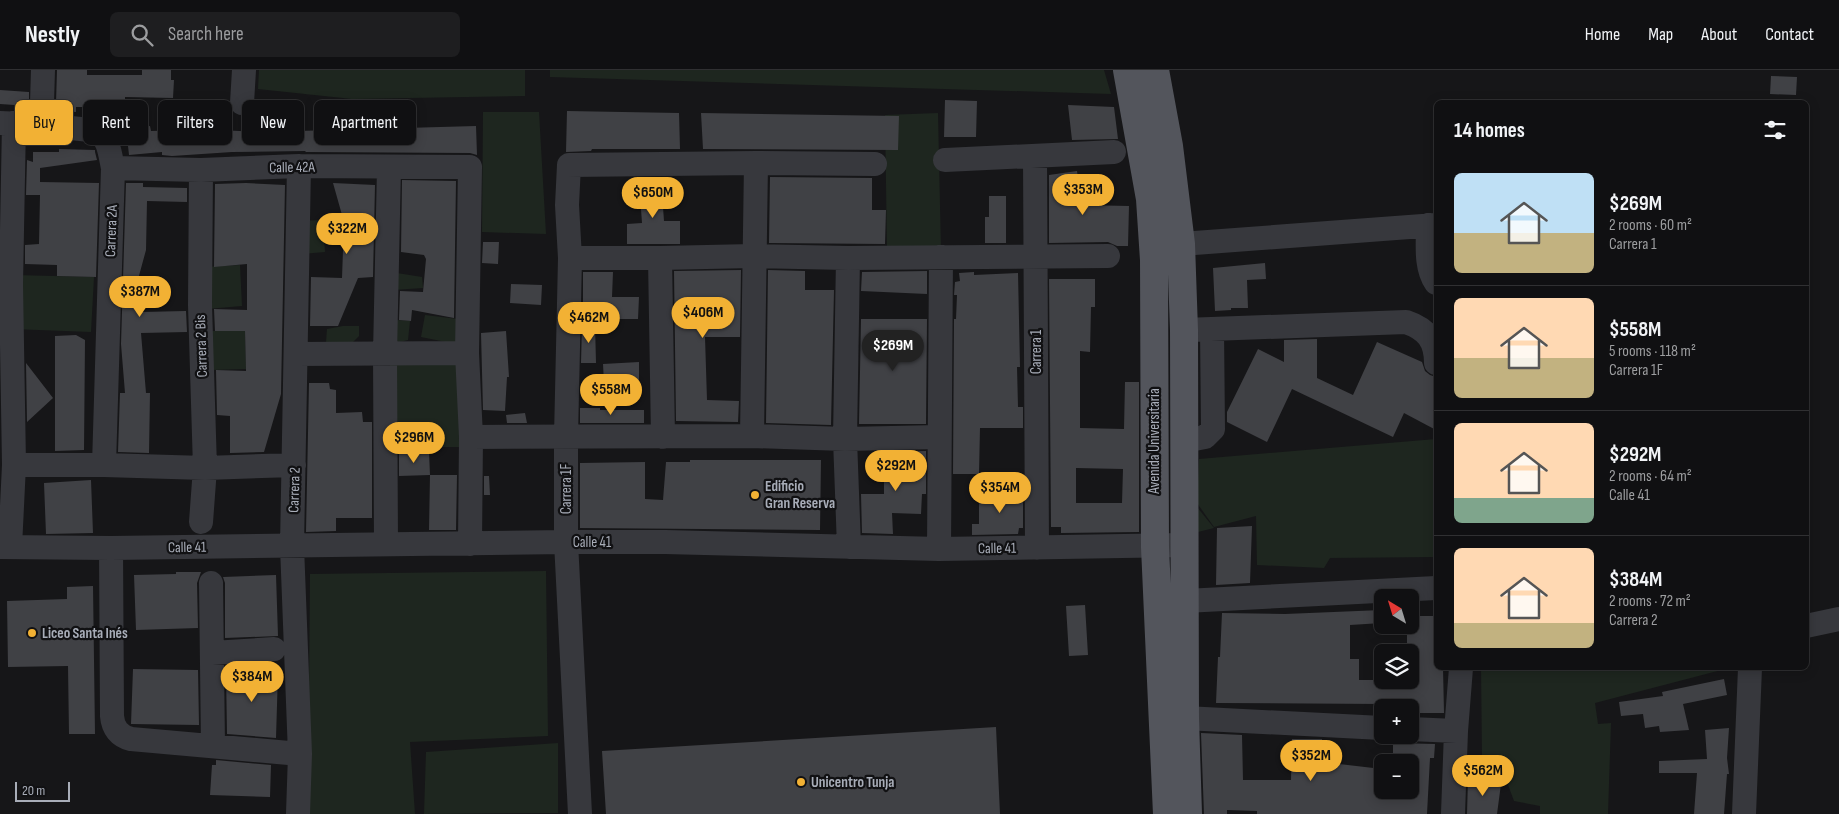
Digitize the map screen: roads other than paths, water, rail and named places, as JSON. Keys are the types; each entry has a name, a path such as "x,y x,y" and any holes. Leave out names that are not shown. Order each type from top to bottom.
{"main road":[{"name":"Avenida Universitaria","path":"1127,70 1150,199 1154,251 1155,547 1167,814"},
{"name":"Avenida Universitaria","path":"1155,70 1169,146 1181,244 1184,330 1185,718 1188,814"}],"street":[{"path":"42,100 43,70"},
{"path":"242,100 244,70"},
{"path":"5,547 14,466 5,284 7,123"},
{"name":"Carrera 2A","path":"7,123 90,129 99,131 105,137 113,168 104,465"},
{"path":"945,160 1114,152"},
{"name":"Carrera 1","path":"1035,157 1037,548"},
{"path":"752,436 753,256 756,163 875,164"},
{"name":"Carrera 1F","path":"580,814 566,542 570,258 567,205 569,164 756,163"},
{"name":"Calle 42A","path":"113,168 201,170 299,166 389,168 470,166 467,353"},
{"name":"Carrera 2","path":"298,814 300,754 292,546 299,166"},
{"path":"386,544 385,354 389,168"},
{"name":"Carrera 2 Bis","path":"201,170 200,305 205,468 201,522"},
{"path":"1181,244 1432,225 1428,260 1434,279"},
{"path":"570,258 1108,256"},
{"path":"939,549 940,257"},
{"path":"660,258 663,437"},
{"path":"848,258 845,439 849,547"},
{"path":"1184,330 1406,322 1425,332 1434,346"},
{"path":"1184,441 1205,438 1213,429 1212,329"},
{"path":"296,354 467,353 471,437 470,544"},
{"path":"471,437 752,436 845,439 939,437"},
{"path":"14,466 104,465 205,468 294,465"},
{"name":"Calle 41","path":"5,547 111,548 566,542 664,542 939,549 1155,547 1184,545"},
{"path":"111,548 112,716 115,728 125,737 131,739 300,754"},
{"path":"211,583 213,746"},
{"path":"1185,601 1434,588"},
{"path":"1809,625 1839,619"},
{"path":"212,653 274,649"},
{"path":"1454,814 1456,731 1461,670"},
{"path":"1744,814 1749,670"},
{"path":"1185,718 1374,728"},
{"path":"1419,729 1456,731"}],"place":[{"name":"Edificio Gran Reserva","path":"755,495"},
{"name":"Liceo Santa Inés","path":"32,633"},
{"name":"Unicentro Tunja","path":"801,782"}]}
